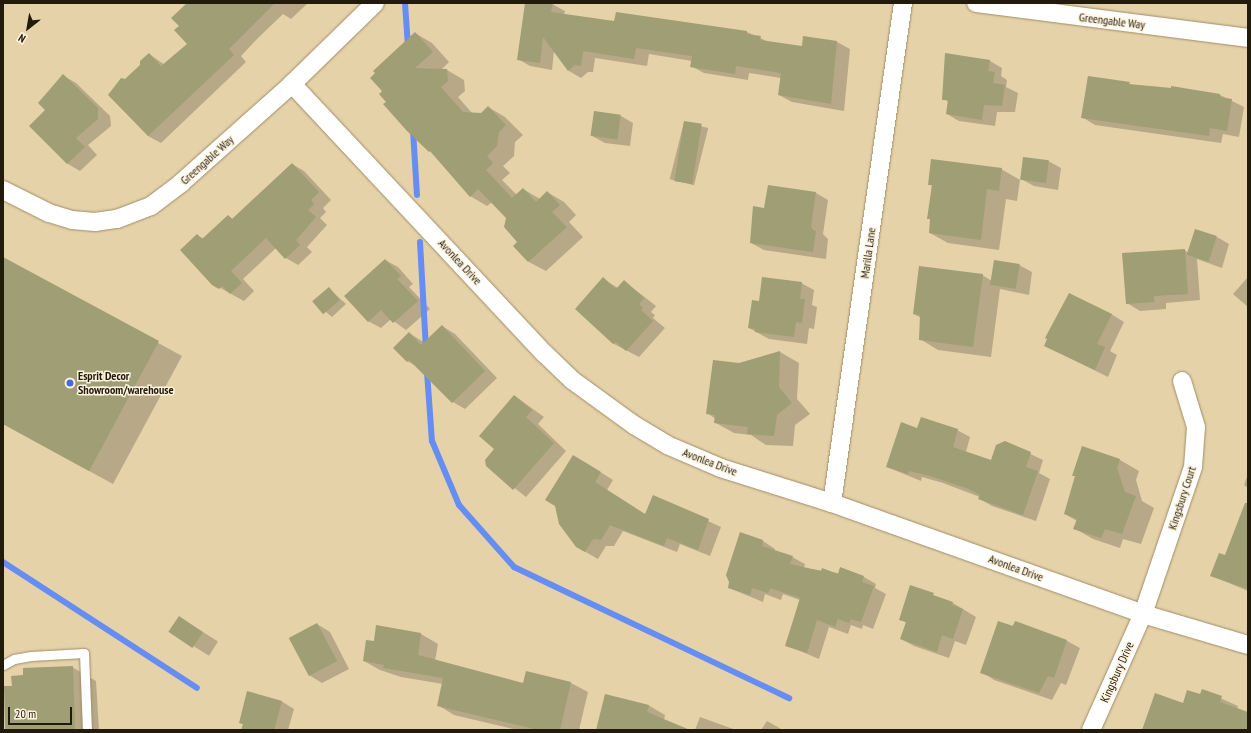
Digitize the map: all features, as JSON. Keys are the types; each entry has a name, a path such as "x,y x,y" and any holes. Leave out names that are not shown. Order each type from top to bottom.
{"street":[{"name":"Greengable Way","path":"3,190 49,213 72,220 95,222 134,214 167,196 292,84 374,3"},
{"name":"Marilla Lane","path":"832,503 903,3"},
{"name":"Greengable Way","path":"976,3 1248,38"},
{"name":"Avonlea Drive","path":"292,84 544,353 578,385 609,409 667,445 721,468 832,503 1143,614 1248,645"},
{"name":"Kingsbury Court","path":"1143,614 1193,467 1196,427 1182,381"},
{"name":"Kingsbury Drive","path":"1091,730 1143,614"}],"lane":[{"path":"3,666 14,659 31,656 84,653 87,730"}],"building":[{"path":"187,3 275,3 229,49 234,55 148,136 108,95 121,78 125,79 140,65 140,61 149,53 161,66 187,44 174,30 179,26 171,18"},
{"path":"525,3 553,3 551,12 614,21 616,12 747,31 747,34 761,36 760,40 802,46 803,36 837,41 831,104 778,95 781,73 736,66 735,74 690,67 692,56 636,48 634,59 583,51 581,66 575,65 568,71 543,37 540,63 517,60"},
{"path":"415,32 433,52 415,68 447,69 448,81 441,87 463,112 481,113 488,106 506,125 499,132 497,146 487,156 493,163 486,170 512,198 523,188 536,202 547,191 560,205 552,212 567,227 528,262 513,246 517,242 504,227 506,218 478,189 470,197 430,151 429,152 407,131 383,104 386,102 379,94 382,91 370,78 375,73 373,71"},
{"path":"945,53 990,60 988,71 995,72 993,83 1005,85 1002,106 984,105 982,120 946,114 948,100 942,100"},
{"path":"63,74 98,108 98,119 76,138 85,147 67,164 29,126 45,110 38,103"},
{"path":"1088,76 1130,82 1129,84 1171,88 1171,86 1220,94 1220,97 1232,99 1227,131 1210,128 1209,136 1081,118"},
{"path":"594,111 621,115 617,140 591,136"},
{"path":"684,121 702,124 692,184 674,181"},
{"path":"1023,157 1049,160 1046,183 1020,180"},
{"path":"931,159 1002,168 999,191 987,189 981,240 929,233 930,219 927,219 932,185 928,185"},
{"path":"292,163 319,192 311,200 314,204 308,210 316,217 296,240 300,245 285,259 266,238 231,271 242,283 230,294 222,286 219,289 212,285 180,250 197,234 202,239 228,215 232,219"},
{"path":"768,185 816,192 811,226 813,230 816,231 813,252 750,243 753,206 764,208"},
{"path":"1195,229 1217,236 1209,262 1187,255"},
{"path":"1185,249 1188,294 1154,296 1154,302 1126,304 1122,253"},
{"name":"Esprit Decor Showroom/warehouse","path":"3,257 159,341 89,471 3,424"},
{"path":"385,259 401,276 397,279 418,301 393,323 381,310 368,322 344,296"},
{"path":"994,260 1020,264 1016,289 990,285"},
{"path":"919,266 983,274 973,347 919,340 920,315 913,314"},
{"path":"603,277 616,289 624,280 644,298 639,304 643,308 641,310 653,321 626,351 616,342 613,344 575,309"},
{"path":"762,277 802,282 800,299 805,299 802,323 796,322 794,337 755,332 755,329 748,328 752,300 759,301"},
{"path":"329,287 340,300 323,314 312,301"},
{"path":"1069,293 1112,314 1097,344 1105,347 1095,370 1044,346 1047,339 1045,338"},
{"path":"442,325 485,371 452,403 409,360 407,362 393,348 409,332 421,345"},
{"path":"780,351 779,387 792,403 777,415 774,436 747,434 748,427 714,423 715,415 706,414 713,360 739,363"},
{"path":"514,395 532,410 526,417 554,443 513,490 486,466 485,460 494,449 479,436"},
{"path":"921,417 958,429 953,447 991,460 996,445 1005,441 1031,452 1026,467 1038,471 1023,515 978,499 980,495 969,489 930,476 909,471 908,474 886,467 901,422 917,428"},
{"path":"1082,446 1120,459 1117,468 1125,492 1136,496 1122,534 1105,529 1101,538 1073,529 1077,519 1064,514 1075,476 1072,476"},
{"path":"573,455 601,472 595,482 645,514 653,495 709,519 698,550 667,538 664,546 610,525 601,540 593,539 585,552 576,547 559,524 555,506 545,500"},
{"path":"1245,503 1248,503 1248,589 1210,576 1219,553 1225,555"},
{"path":"740,532 763,540 762,546 793,556 790,564 821,571 822,568 838,574 840,567 864,576 862,582 874,586 861,622 851,619 849,623 838,619 835,627 817,620 807,653 785,646 800,598 770,588 768,593 752,588 750,595 728,588 729,582 726,575"},
{"path":"910,585 934,593 933,595 953,602 952,605 963,609 953,639 942,635 937,652 900,639 906,622 899,620"},
{"path":"179,616 203,632 192,648 168,632"},
{"path":"998,621 1013,626 1015,621 1067,640 1054,678 1048,676 1039,693 980,673"},
{"path":"317,623 337,661 309,676 289,638"},
{"path":"376,625 421,633 418,655 523,683 526,671 571,682 560,730 539,730 437,706 443,678 383,668 384,665 363,661 366,640 374,641"},
{"path":"73,666 75,730 5,730 4,686 12,686 11,676 23,675 23,668"},
{"path":"1202,689 1222,696 1220,702 1248,712 1248,730 1142,730 1155,693 1183,703 1187,690 1200,694"},
{"path":"247,691 282,701 274,730 241,730 243,724 239,723"},
{"path":"605,694 649,705 647,712 690,730 596,730"}],"waterway":[{"path":"405,3 408,47"},
{"path":"413,130 417,195"},
{"path":"420,242 426,349"},
{"path":"427,372 432,441 459,505 514,567 789,698"},
{"path":"3,562 197,688"}],"place":[{"name":"Esprit Decor Showroom/warehouse","path":"70,383"}]}
